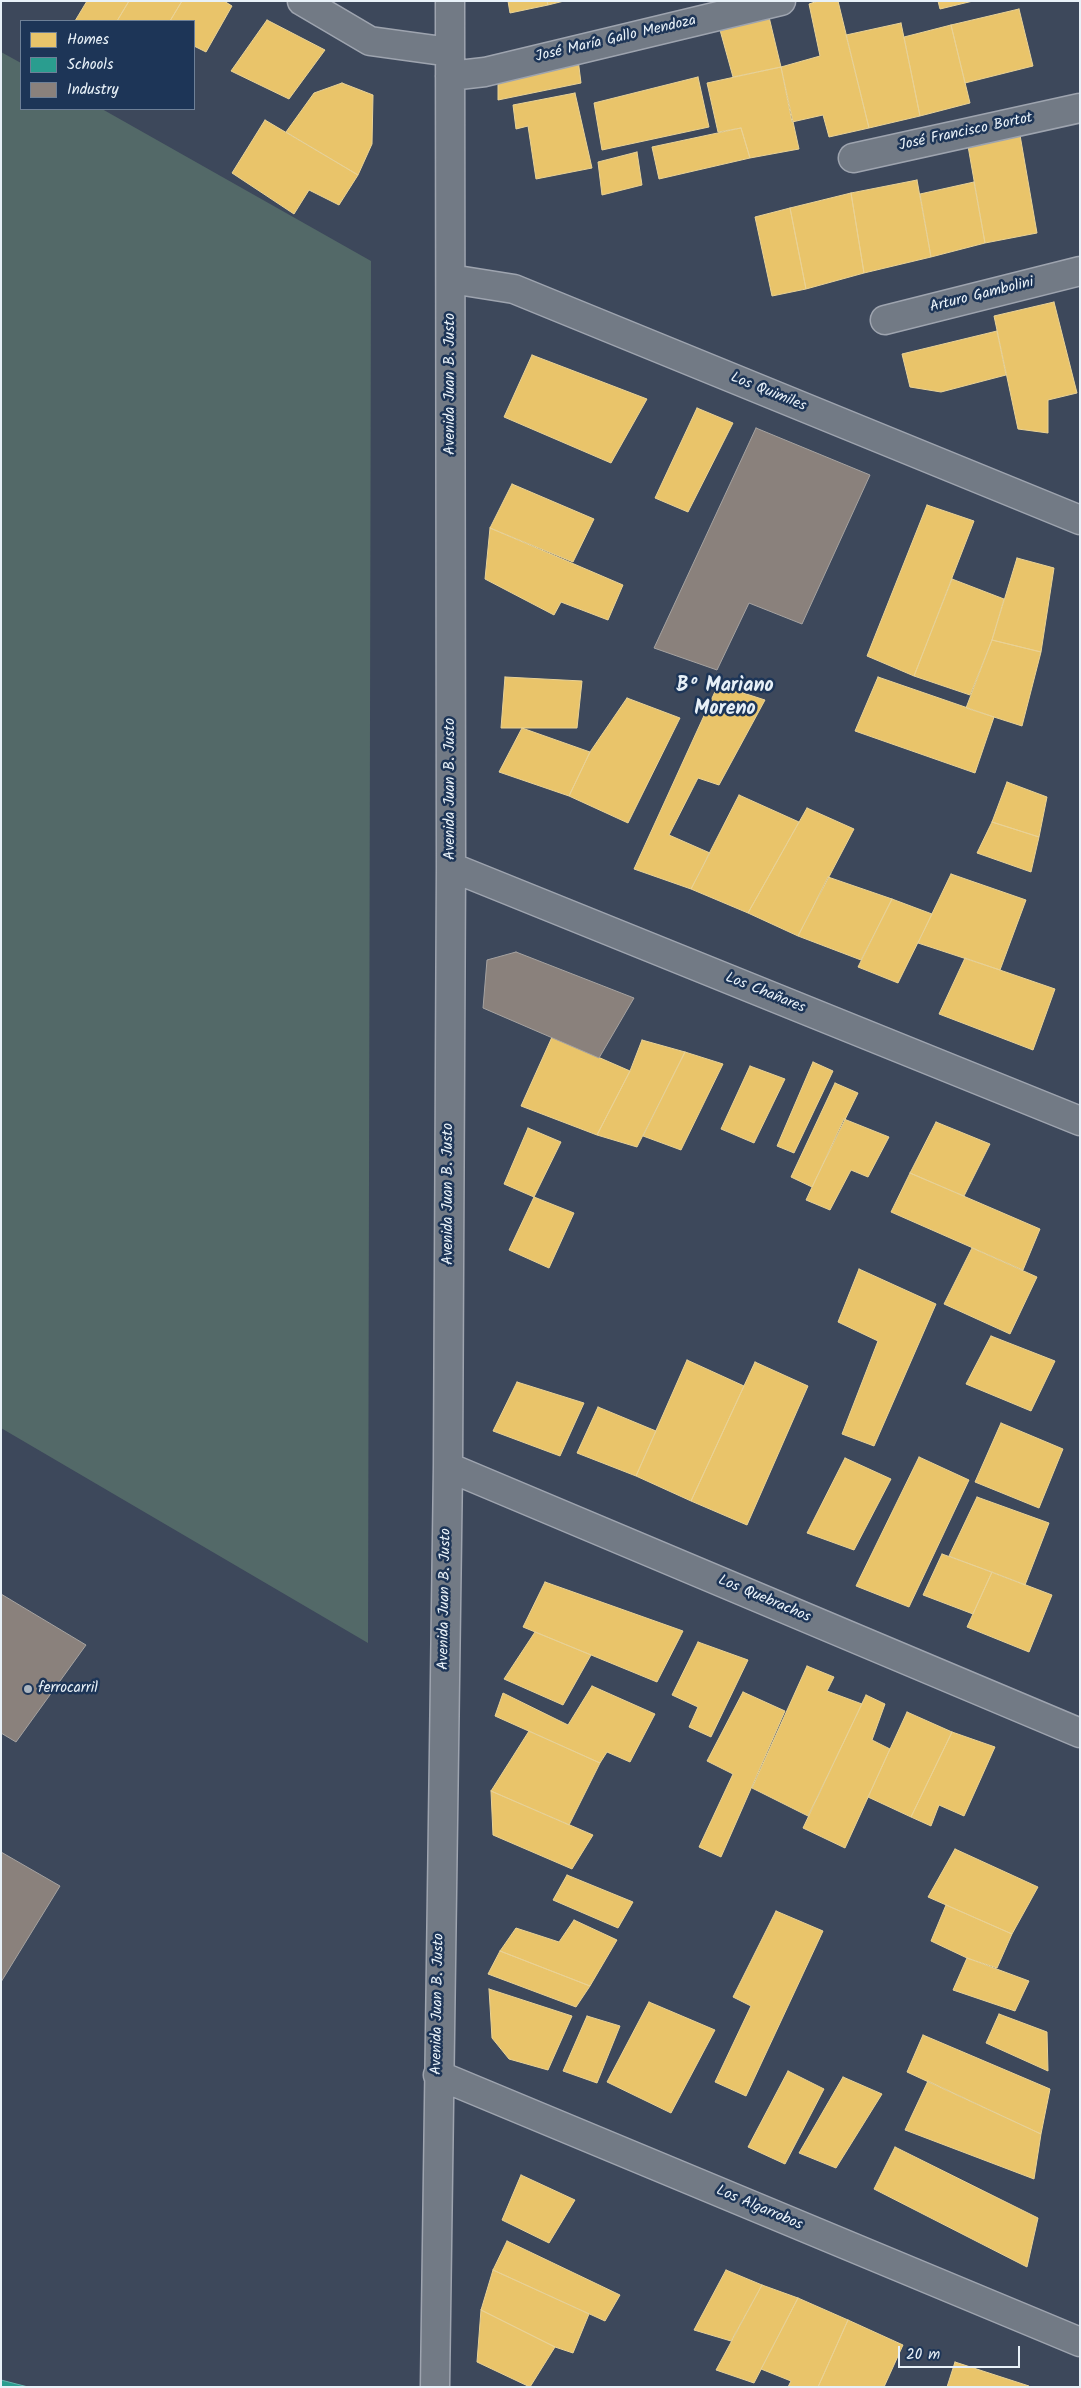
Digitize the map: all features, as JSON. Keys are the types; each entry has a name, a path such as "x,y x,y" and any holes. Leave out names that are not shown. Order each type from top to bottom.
{"street":[{"name":"José María Gallo Mendoza","path":"302,1 370,41 484,72 781,1"},
{"name":"Avenida Juan B. Justo","path":"435,2387 448,1467 452,279 450,1"},
{"name":"José Francisco Bortot","path":"853,158 1080,108"},
{"name":"Arturo Gambolini","path":"885,320 1080,271"},
{"name":"Los Quimiles","path":"452,279 514,289 1080,520"},
{"name":"Los Chañares","path":"451,867 1080,1121"},
{"name":"Los Quebrachos","path":"448,1467 1080,1733"},
{"name":"Los Algarrobos","path":"438,2076 1080,2342"}],"green space":[{"path":"1,52 20,62 20,110 104,110 371,261 368,1643 1,1428"}],"building: Homes":[{"path":"87,1 129,1 118,20 76,20"},
{"path":"129,1 182,1 171,20 118,20"},
{"path":"182,1 224,1 232,6 206,52 195,46 195,20 171,20"},
{"path":"508,1 547,1 548,5 510,13"},
{"path":"547,1 564,1 548,5"},
{"path":"818,1 838,1 869,128 829,137 823,115 792,122 781,67 820,56 809,4"},
{"path":"938,1 973,1 940,9"},
{"path":"1019,9 1033,66 965,83 951,25"},
{"path":"769,17 781,67 733,77 720,30"},
{"path":"267,20 325,50 289,99 231,71"},
{"path":"901,23 920,116 869,128 846,35"},
{"path":"951,25 970,103 920,116 904,37"},
{"path":"578,59 581,83 498,100 498,80"},
{"path":"781,67 799,149 750,158 741,128 718,132 707,83"},
{"path":"698,77 709,127 602,150 594,103"},
{"path":"342,83 373,95 372,144 358,175 286,132 314,93"},
{"path":"575,93 592,168 536,179 528,126 516,129 513,105"},
{"path":"265,120 358,175 339,205 309,190 294,214 232,173"},
{"path":"741,128 750,158 659,179 652,147"},
{"path":"1020,135 1037,233 985,243 968,146"},
{"path":"637,152 642,185 602,195 598,162"},
{"path":"917,180 931,257 864,273 851,193"},
{"path":"974,182 985,243 931,257 920,194"},
{"path":"851,193 864,273 806,289 790,208"},
{"path":"790,208 806,289 772,296 755,217"},
{"path":"1054,302 1077,393 1048,400 1048,433 1018,429 994,316"},
{"path":"997,331 1006,375 941,392 910,387 902,354"},
{"path":"532,355 647,399 611,463 504,417"},
{"path":"697,408 733,423 688,512 655,498"},
{"path":"512,484 594,519 573,562 490,528"},
{"path":"927,505 974,521 914,676 867,656"},
{"path":"490,528 623,585 608,620 561,602 554,615 485,579"},
{"path":"1017,558 1054,568 1041,652 992,640"},
{"path":"952,579 1004,599 992,640 970,695 914,676"},
{"path":"992,640 1041,652 1022,726 966,708"},
{"path":"505,677 582,681 577,728 501,728"},
{"path":"878,677 994,717 975,773 855,731"},
{"path":"718,685 765,700 719,785 698,778 669,835 710,853 691,889 634,869"},
{"path":"627,698 680,718 628,823 569,796 590,752"},
{"path":"522,728 590,752 569,796 499,772"},
{"path":"1007,782 1047,797 1039,837 992,822"},
{"path":"739,795 799,822 748,913 691,889"},
{"path":"807,808 854,829 798,936 748,913"},
{"path":"992,822 1039,837 1031,872 977,853"},
{"path":"951,874 1026,900 1000,970 918,943"},
{"path":"828,877 892,899 861,960 798,936"},
{"path":"892,899 932,914 898,983 858,967"},
{"path":"965,958 1055,989 1033,1050 939,1014"},
{"path":"552,1037 630,1071 597,1135 521,1106"},
{"path":"642,1040 685,1052 637,1147 597,1135 630,1071"},
{"path":"685,1052 723,1064 681,1150 643,1136"},
{"path":"813,1062 833,1071 794,1153 777,1146"},
{"path":"750,1066 785,1079 754,1143 721,1129"},
{"path":"835,1083 858,1093 812,1187 791,1177"},
{"path":"844,1119 889,1137 868,1177 851,1170 830,1210 806,1200"},
{"path":"936,1122 990,1144 964,1196 910,1173"},
{"path":"528,1128 561,1142 534,1197 504,1184"},
{"path":"910,1173 1040,1229 1023,1270 891,1212"},
{"path":"534,1197 574,1213 549,1268 509,1250"},
{"path":"972,1248 1037,1277 1010,1334 944,1304"},
{"path":"859,1269 936,1304 874,1446 842,1434 878,1341 838,1322"},
{"path":"991,1336 1055,1361 1031,1411 966,1384"},
{"path":"687,1360 744,1386 691,1501 636,1476"},
{"path":"755,1362 808,1386 747,1525 691,1501"},
{"path":"517,1382 584,1403 560,1456 493,1431"},
{"path":"598,1407 656,1431 636,1476 577,1453"},
{"path":"1001,1423 1063,1449 1039,1508 975,1482"},
{"path":"919,1457 969,1480 909,1607 856,1586"},
{"path":"845,1458 891,1479 854,1550 807,1533"},
{"path":"977,1497 1049,1523 1025,1585 949,1556"},
{"path":"942,1554 992,1572 973,1614 923,1595"},
{"path":"992,1572 1052,1595 1029,1652 967,1627"},
{"path":"545,1582 683,1631 657,1682 523,1627"},
{"path":"535,1632 591,1655 563,1705 504,1679"},
{"path":"698,1642 748,1660 711,1737 689,1727 698,1707 672,1695"},
{"path":"807,1666 834,1677 827,1691 862,1704 808,1816 752,1788"},
{"path":"592,1686 655,1714 630,1762 607,1752 600,1763 495,1716 503,1693 568,1725"},
{"path":"743,1692 785,1711 721,1857 699,1847 733,1774 707,1761"},
{"path":"866,1695 885,1704 872,1740 890,1749 845,1848 803,1828"},
{"path":"907,1712 952,1732 911,1817 868,1797"},
{"path":"529,1731 600,1763 569,1825 491,1791"},
{"path":"952,1732 995,1747 964,1816 939,1805 931,1826 911,1817"},
{"path":"491,1791 593,1835 572,1869 493,1835"},
{"path":"955,1849 1038,1887 1012,1934 928,1897"},
{"path":"567,1875 633,1902 618,1928 553,1900"},
{"path":"946,1905 1012,1934 997,1968 967,1958 931,1941"},
{"path":"776,1911 823,1931 746,2096 715,2082 751,2006 733,1997"},
{"path":"574,1920 617,1940 590,1986 500,1951 516,1928 559,1942"},
{"path":"500,1951 590,1986 576,2007 488,1974"},
{"path":"967,1958 1029,1981 1015,2011 953,1990"},
{"path":"489,1989 572,2016 548,2070 509,2059 492,2038"},
{"path":"649,2002 715,2030 671,2113 607,2082"},
{"path":"999,2014 1047,2032 1048,2071 986,2043"},
{"path":"587,2016 620,2026 597,2083 563,2071"},
{"path":"923,2035 1050,2089 1041,2134 907,2072"},
{"path":"788,2071 824,2089 785,2164 748,2147"},
{"path":"843,2077 882,2094 836,2168 799,2153"},
{"path":"928,2081 1041,2134 1034,2179 905,2130"},
{"path":"895,2147 1038,2218 1027,2267 874,2189"},
{"path":"521,2175 575,2200 549,2243 502,2220"},
{"path":"507,2241 620,2295 605,2321 493,2270"},
{"path":"493,2270 589,2314 573,2353 555,2347 481,2310"},
{"path":"726,2270 762,2285 731,2341 694,2330"},
{"path":"762,2285 798,2298 754,2383 716,2370"},
{"path":"798,2298 848,2320 818,2387 788,2387 791,2381 761,2369"},
{"path":"481,2310 555,2347 530,2387 477,2362"},
{"path":"848,2320 903,2345 884,2387 818,2387"},
{"path":"955,2362 1029,2386 1029,2387 947,2387"}],"building: Schools":[{"path":"1,2380 28,2387 1,2387"}],"building: Industry":[{"path":"756,428 870,475 802,624 749,603 717,670 654,648"},
{"path":"516,952 634,998 599,1058 483,1008 487,960"},
{"name":"ferrocarril","path":"1,1594 86,1645 16,1742 1,1733"},
{"path":"1,1852 60,1886 1,1982"}],"place":[{"name":"ferrocarril","path":"28,1689"}],"district":[{"name":"Bº Mariano Moreno","path":"725,700"}]}
